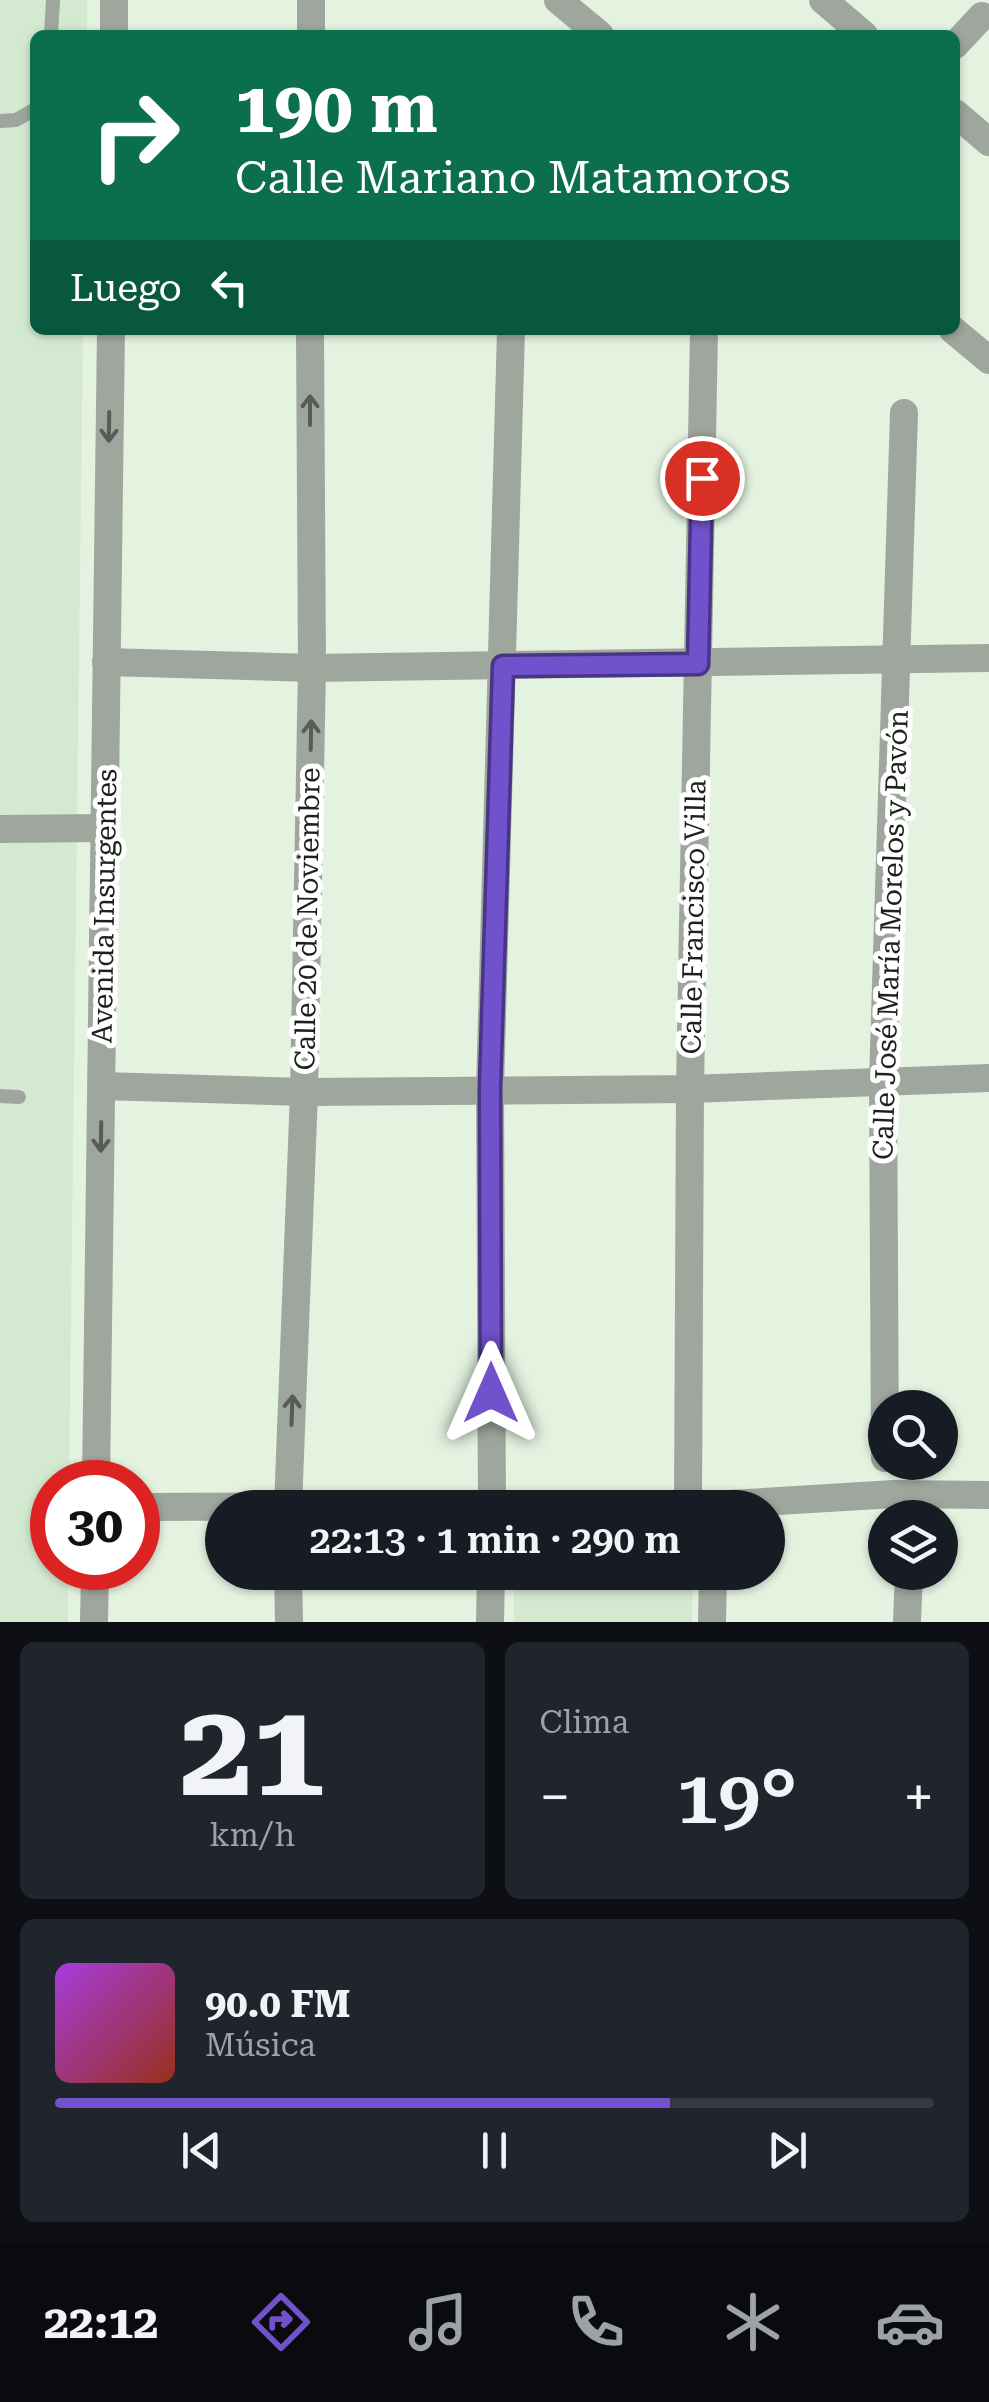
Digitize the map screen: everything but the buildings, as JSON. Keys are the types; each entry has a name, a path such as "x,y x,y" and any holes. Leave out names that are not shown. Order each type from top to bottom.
{"street":[{"path":"114,0 114,30"},
{"path":"311,0 311,30"},
{"path":"558,0 594,30"},
{"path":"836,4 859,30"},
{"path":"960,40 982,16"},
{"path":"960,117 989,142"},
{"name":"Avenida Insurgentes","path":"96,1460 110,335"},
{"name":"Calle 20 de Noviembre","path":"289,1490 304,1092 312,668 310,335"},
{"path":"492,1490 490,1088 510,335"},
{"name":"Calle Francisco Villa","path":"704,335 690,1089 704,1490"},
{"path":"959,335 989,360"},
{"name":"Calle José María Morelos y Pavón","path":"885,1390 883,1081 904,413"},
{"path":"106,662 312,668 989,658"},
{"path":"0,829 104,828"},
{"path":"102,1086 304,1092 690,1089 989,1078"},
{"path":"949,1500 989,1495"},
{"path":"785,1506 868,1506"},
{"path":"160,1507 205,1507"},
{"path":"94,1622 95,1590"},
{"path":"288,1590 288,1622"},
{"path":"490,1590 490,1622"},
{"path":"712,1622 713,1590"},
{"path":"907,1622 908,1590"}],"lane":[{"path":"51,30 53,0"},
{"path":"0,121 16,120 30,112"},
{"path":"0,1096 19,1097"}],"shaded area":[{"path":"0,0 87,0 87,30 30,30 30,335 83,335 69,1460 30,1460 30,1590 68,1590 68,1622 0,1622"},
{"path":"514,1590 693,1590 692,1622 514,1622"}],"route":[{"path":"491,1393 490,1088 503,666 698,664 702,478"}]}
